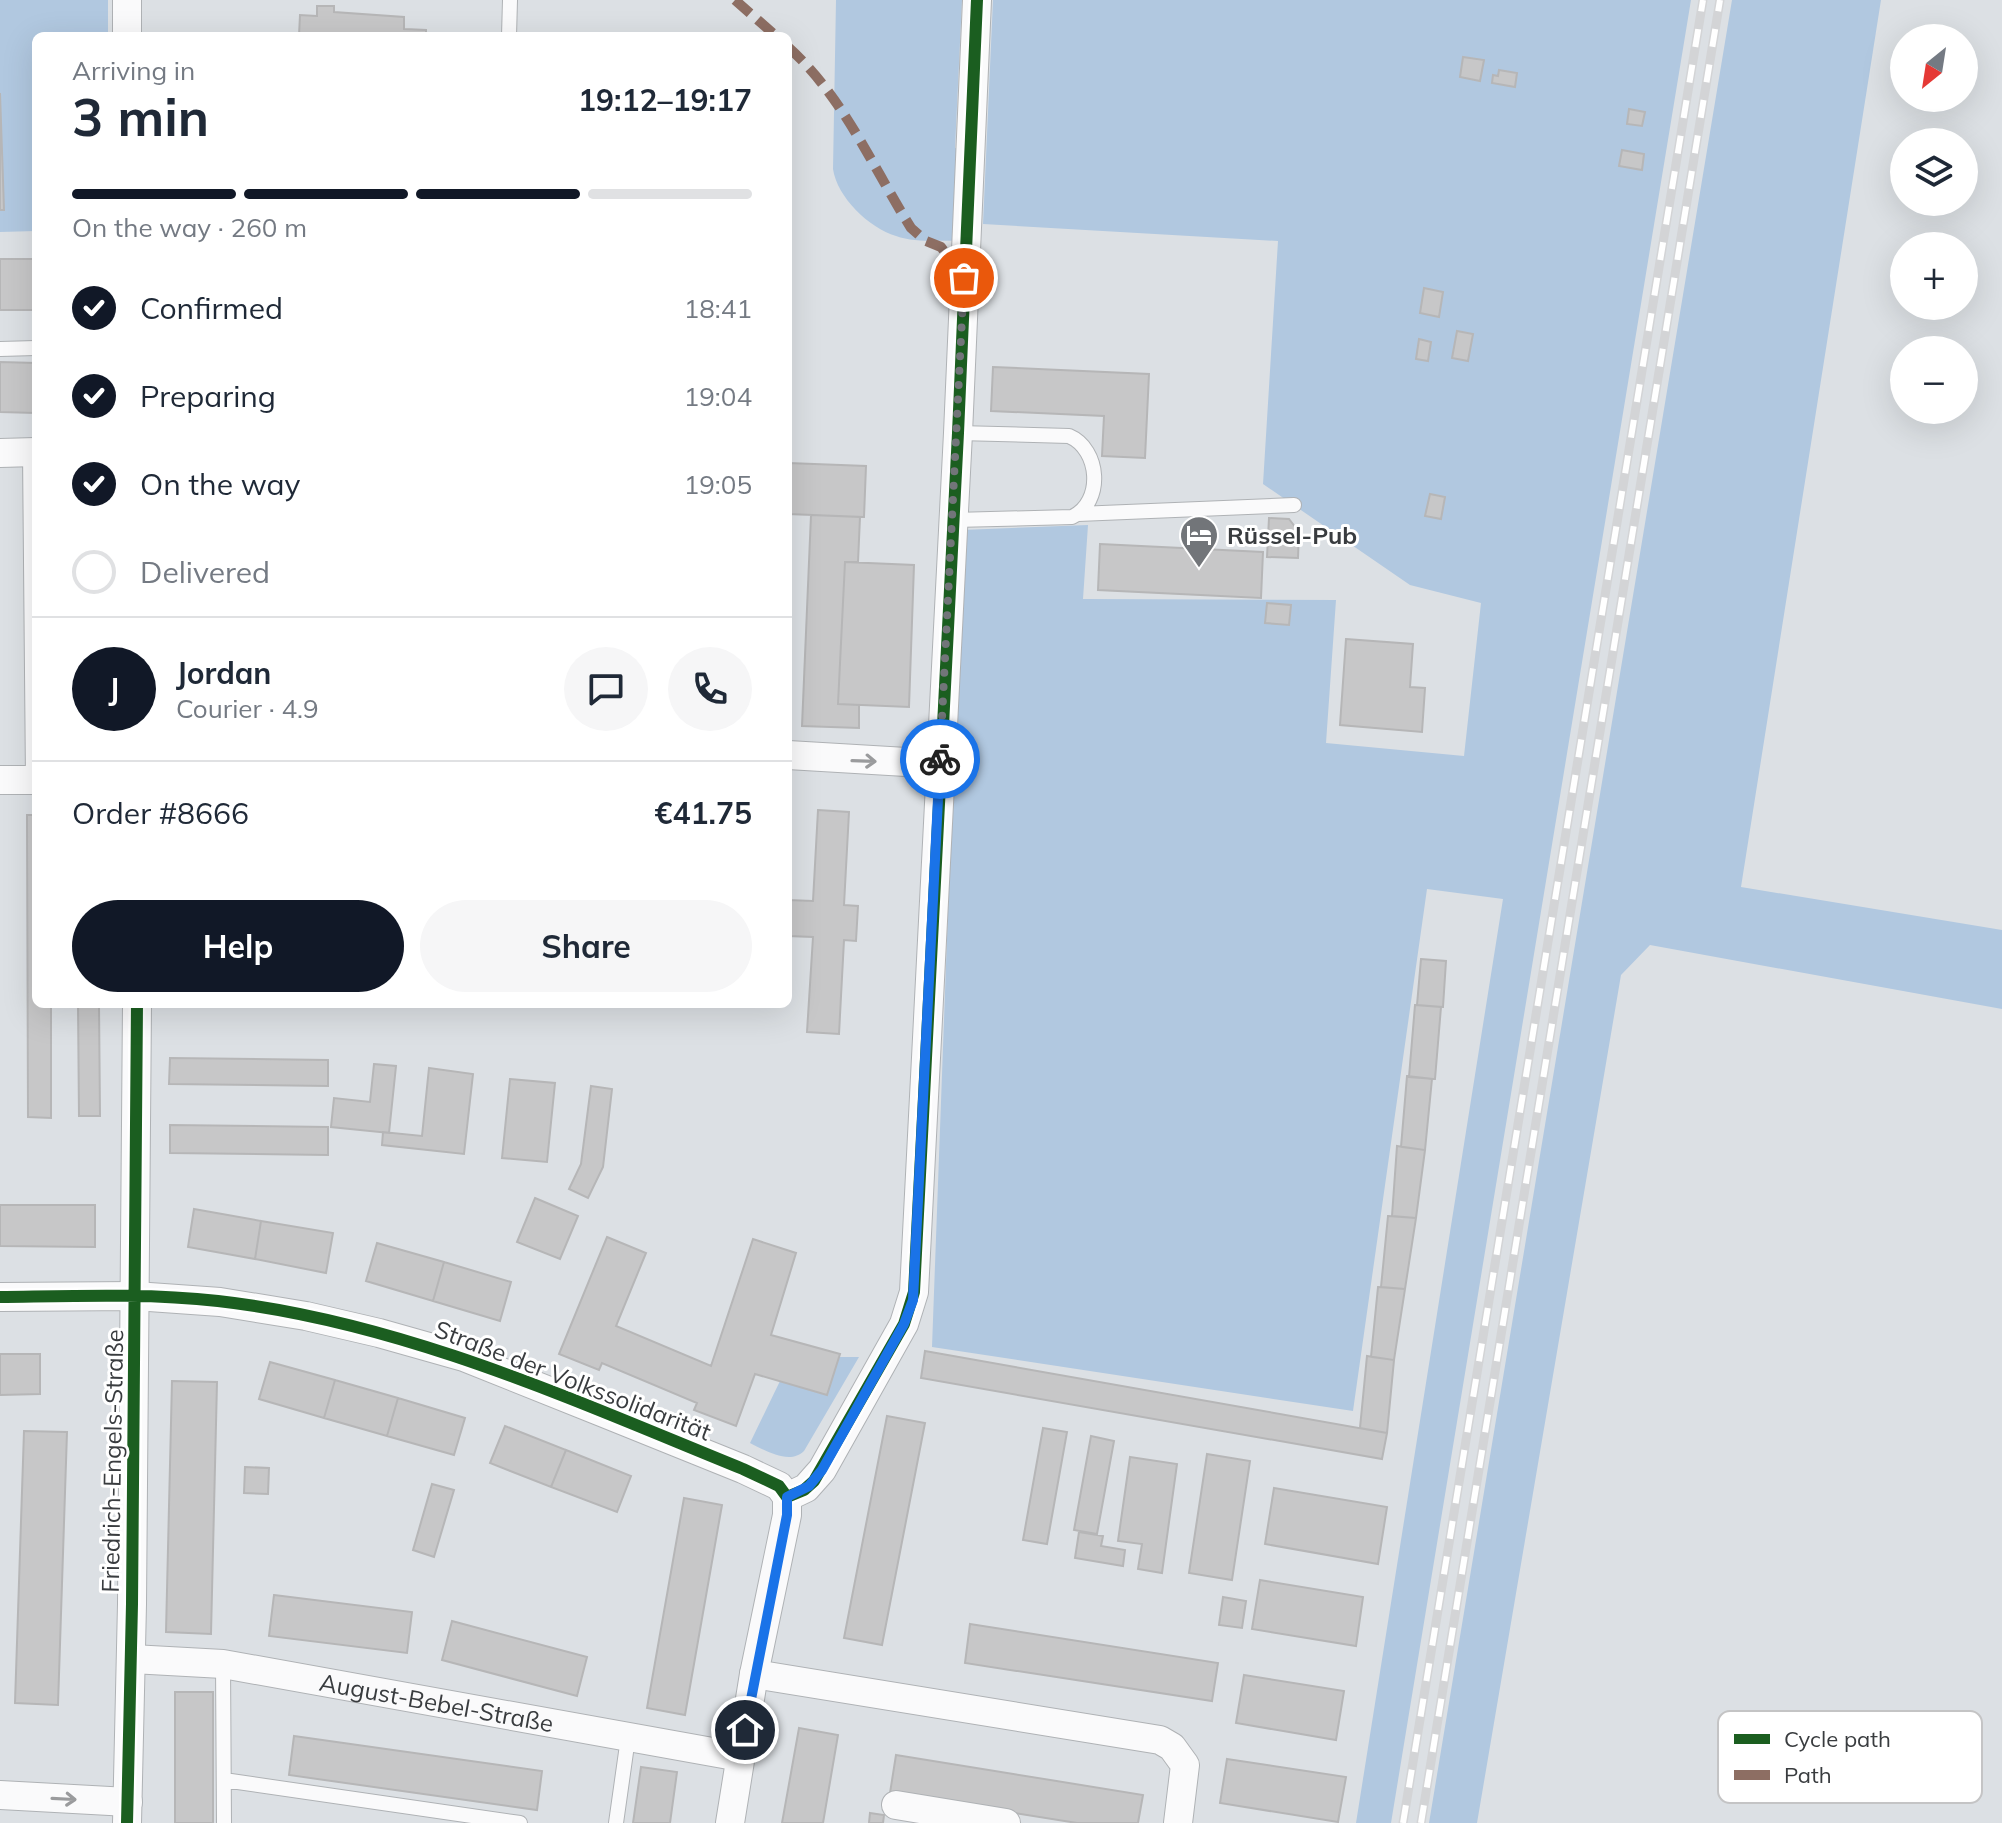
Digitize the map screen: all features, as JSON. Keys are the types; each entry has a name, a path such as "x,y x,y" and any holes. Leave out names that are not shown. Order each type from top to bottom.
{"street":[{"path":"127,0 127,32"},
{"path":"730,1823 754,1674 787,1515 787,1497 809,1486 822,1470 904,1324 913,1300 954,520 977,0"},
{"path":"0,453 32,452"},
{"path":"792,756 940,764"},
{"path":"0,780 32,780"},
{"name":"Friedrich-Engels-Straße","path":"128,1812 137,1008"},
{"name":"Straße der Volkssolidarität","path":"0,1297 135,1296 220,1302 306,1316 464,1357 743,1469 779,1486 787,1497"},
{"name":"August-Bebel-Straße","path":"132,1659 223,1664 740,1757"},
{"path":"754,1674 1160,1740 1172,1747 1185,1765 1178,1823"},
{"path":"0,1795 128,1812"},
{"path":"896,1805 1006,1823"}],"lane":[{"path":"509,32 510,0"},
{"path":"0,349 32,348"},
{"path":"958,433 1058,435 1081,442 1092,461 1093,482 1090,500 1078,514"},
{"path":"954,520 1058,518 1078,514 1294,505"},
{"path":"223,1664 224,1823"},
{"path":"616,1823 628,1738"},
{"path":"224,1780 520,1823"}],"shaded area":[{"path":"0,0 108,0 108,32 32,32 32,231 0,232"},
{"path":"836,0 962,0 955,148 964,149 960,241 911,240 886,232 865,219 841,190 833,169"},
{"path":"993,0 1691,0 1391,1823 1356,1823 1503,899 1427,889 1353,1411 932,1347 962,530 1088,525 1083,599 1336,600 1326,743 1464,756 1481,603 1410,585 1263,484 1278,241 983,224"},
{"path":"1732,0 1881,0 1741,887 2002,930 2002,1009 1650,945 1621,975 1477,1823 1429,1823"},
{"path":"839,1357 859,1357 804,1451 785,1457 750,1443 780,1381"}],"building":[{"path":"317,6 334,6 334,12 404,17 404,29 426,32 299,32 300,15 317,16"},
{"path":"1463,57 1484,60 1480,81 1460,77"},
{"path":"1499,70 1517,73 1515,87 1492,83 1493,75 1498,76"},
{"path":"0,93 4,210 0,210"},
{"path":"1629,109 1645,112 1642,126 1627,124"},
{"path":"1622,150 1644,154 1642,170 1619,166"},
{"path":"0,259 32,259 32,310 0,310"},
{"path":"1424,288 1443,292 1439,317 1420,313"},
{"path":"1457,331 1473,334 1468,361 1452,358"},
{"path":"1419,339 1431,342 1428,361 1416,359"},
{"path":"0,362 32,363 32,413 0,412"},
{"path":"993,367 1149,374 1145,458 1102,456 1104,416 991,411"},
{"path":"792,463 866,466 864,517 792,514"},
{"path":"1430,494 1445,497 1441,519 1425,516"},
{"path":"811,515 860,517 858,562 845,562 838,704 859,705 859,728 802,726"},
{"path":"1269,518 1289,519 1299,532 1298,558 1267,557"},
{"path":"1100,544 1263,552 1261,598 1098,590"},
{"path":"845,562 914,565 909,707 838,704"},
{"path":"1267,603 1291,605 1289,625 1265,623"},
{"path":"1346,639 1413,644 1410,687 1425,688 1422,732 1340,725"},
{"path":"818,810 849,812 844,905 858,906 856,941 844,940 839,1034 807,1032 813,937 792,936 792,900 813,901"},
{"path":"27,815 32,815 32,1008 51,1008 51,1118 28,1117"},
{"path":"1421,959 1446,961 1443,1007 1417,1005"},
{"path":"1415,1005 1441,1007 1435,1079 1409,1077"},
{"path":"78,1008 99,1008 100,1116 79,1116"},
{"path":"170,1058 328,1060 328,1086 169,1084"},
{"path":"374,1064 396,1066 389,1133 331,1127 334,1098 370,1102"},
{"path":"429,1068 473,1074 464,1154 382,1145 383,1132 422,1136"},
{"path":"1407,1076 1432,1079 1425,1150 1401,1147"},
{"path":"510,1079 555,1083 547,1162 502,1158"},
{"path":"591,1086 612,1089 603,1167 588,1198 569,1189 581,1164"},
{"path":"170,1125 328,1127 328,1155 170,1153"},
{"path":"1397,1146 1425,1150 1416,1218 1392,1216"},
{"path":"535,1198 578,1216 560,1259 517,1242"},
{"path":"0,1205 95,1205 95,1247 0,1246"},
{"path":"194,1209 261,1221 255,1259 188,1247"},
{"path":"1388,1216 1416,1218 1405,1289 1381,1287"},
{"path":"261,1221 333,1233 326,1273 255,1259"},
{"path":"607,1237 646,1253 616,1326 711,1366 753,1239 796,1253 771,1335 840,1354 827,1395 755,1374 736,1426 694,1410 697,1403 602,1363 599,1370 559,1354"},
{"path":"377,1243 444,1262 433,1301 366,1281"},
{"path":"444,1262 511,1282 500,1321 433,1301"},
{"path":"1378,1287 1405,1289 1394,1360 1371,1357"},
{"path":"925,1351 1387,1433 1382,1459 921,1378"},
{"path":"0,1354 40,1354 40,1394 0,1395"},
{"path":"1367,1356 1394,1360 1387,1433 1360,1428"},
{"path":"270,1362 335,1380 324,1418 259,1399"},
{"path":"335,1380 398,1398 387,1436 324,1418"},
{"path":"172,1381 217,1382 211,1634 166,1632"},
{"path":"398,1398 465,1418 454,1455 387,1436"},
{"path":"887,1416 925,1423 882,1645 844,1638"},
{"path":"505,1426 566,1450 551,1487 490,1463"},
{"path":"1043,1428 1067,1432 1047,1544 1023,1540"},
{"path":"24,1431 67,1432 58,1705 15,1703"},
{"path":"1091,1436 1114,1441 1097,1534 1074,1530"},
{"path":"566,1450 631,1476 617,1512 551,1487"},
{"path":"1207,1454 1250,1461 1232,1580 1189,1573"},
{"path":"1130,1457 1177,1464 1162,1573 1138,1569 1142,1544 1118,1541"},
{"path":"245,1467 269,1468 268,1494 244,1493"},
{"path":"432,1484 454,1490 434,1557 413,1550"},
{"path":"1274,1488 1387,1507 1378,1564 1265,1544"},
{"path":"684,1498 722,1505 685,1715 647,1708"},
{"path":"1079,1532 1103,1536 1101,1546 1125,1550 1123,1566 1075,1558"},
{"path":"1260,1580 1363,1597 1356,1646 1252,1629"},
{"path":"274,1595 412,1612 407,1653 269,1636"},
{"path":"1223,1597 1246,1601 1242,1628 1219,1625"},
{"path":"452,1621 587,1657 577,1696 442,1660"},
{"path":"970,1624 1218,1663 1212,1701 965,1663"},
{"path":"1244,1675 1344,1691 1336,1740 1236,1723"},
{"path":"175,1692 213,1692 213,1823 175,1823"},
{"path":"799,1728 838,1735 823,1823 782,1823"},
{"path":"294,1736 542,1771 537,1810 289,1775"},
{"path":"896,1755 1143,1795 1138,1823 1077,1823 890,1793"},
{"path":"1227,1759 1346,1777 1338,1822 1220,1803"},
{"path":"641,1767 677,1772 670,1823 633,1823"},
{"path":"870,1813 884,1815 883,1823 869,1823"}],"railway":[{"path":"1403,1823 1703,0"},
{"path":"1421,1823 1720,0"}],"marked path":[{"path":"735,0 771,32"},
{"path":"792,51 841,109 911,228 926,241 941,247 964,278"}],"cycle path":[{"path":"0,1297 191,1298 287,1311 354,1326 421,1345 551,1391 743,1469 779,1486 787,1497 804,1490 814,1481 904,1324 914,1292 977,0"},
{"path":"127,1823 137,1008"}],"way so far":[{"path":"940,759 964,278"}],"place":[{"name":"Rüssel-Pub","path":"1199,569"}],"route":[{"path":"745,1730 787,1515 787,1497 804,1490 822,1470 904,1324 913,1300 940,759"}]}
